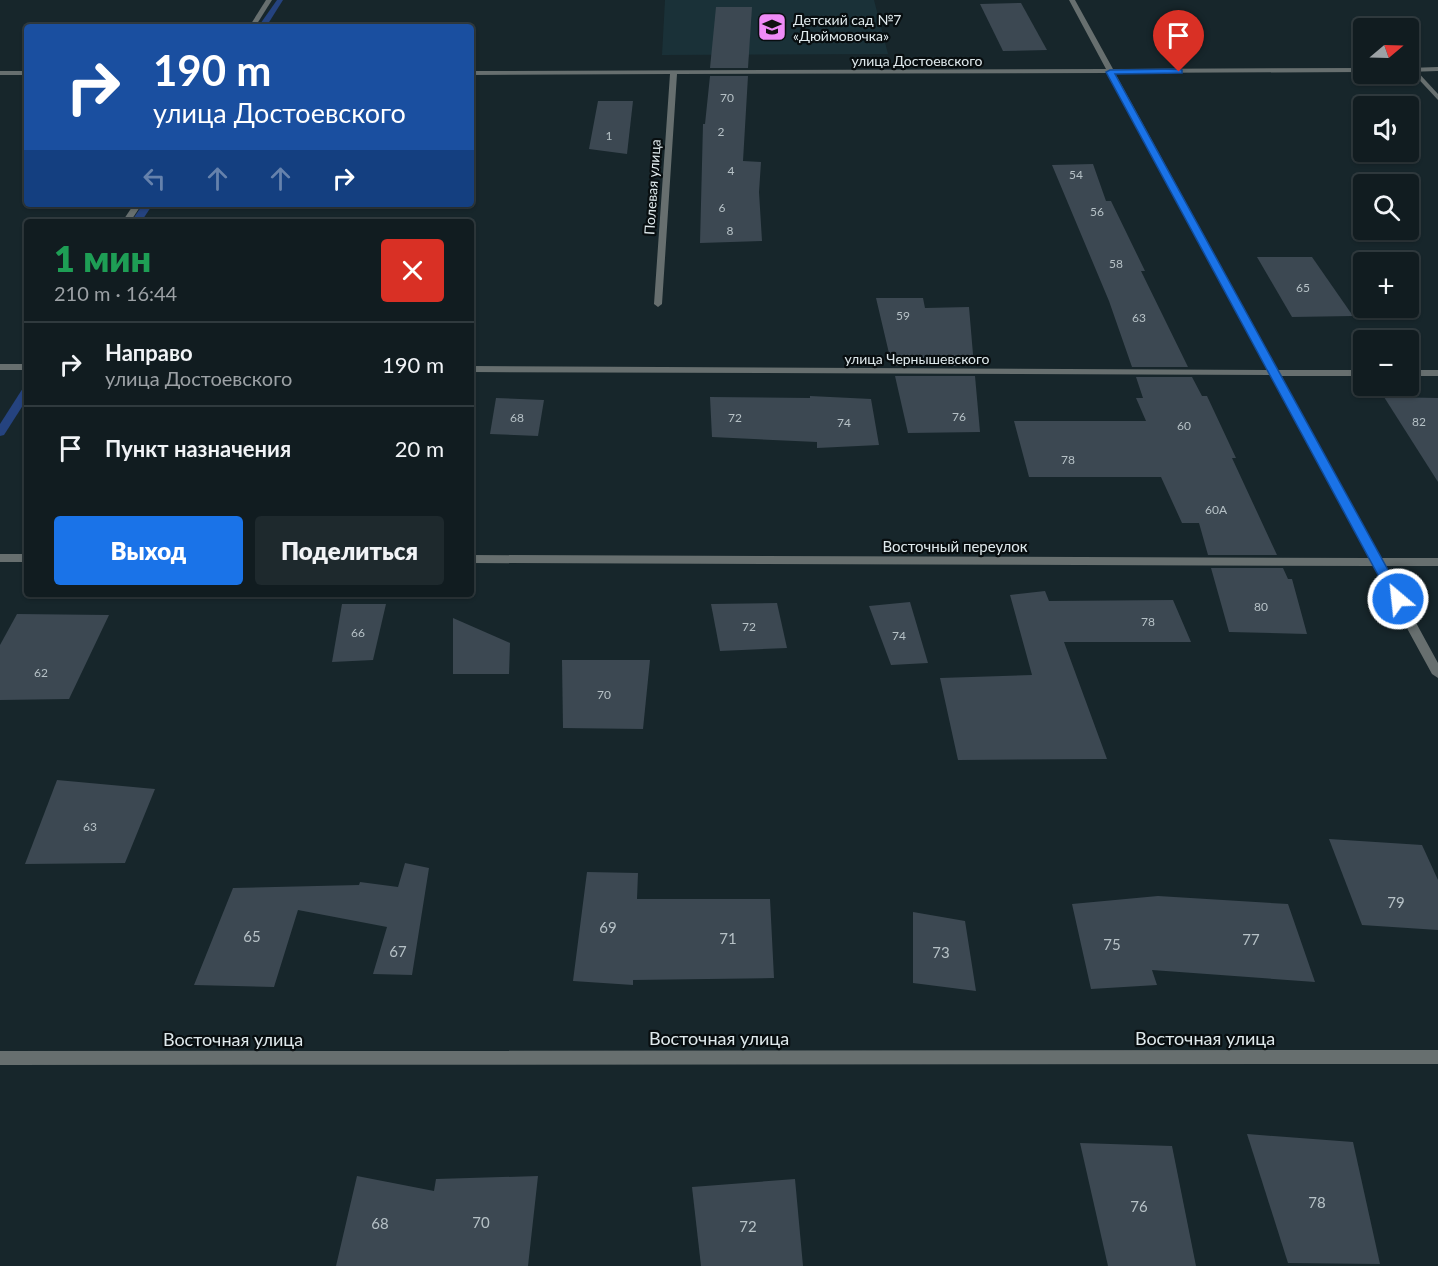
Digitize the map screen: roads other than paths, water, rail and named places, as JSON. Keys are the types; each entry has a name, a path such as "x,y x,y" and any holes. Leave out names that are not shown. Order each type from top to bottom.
{"street":[{"path":"254,24 269,0"},
{"path":"1072,0 1438,674"},
{"path":"1419,70 1438,69"},
{"name":"улица Достоевского","path":"474,73 1353,70"},
{"path":"0,73 24,73"},
{"name":"Полевая улица","path":"658,304 674,73"},
{"path":"1419,78 1438,98"},
{"path":"0,367 24,367"},
{"name":"улица Чернышевского","path":"474,369 1353,373"},
{"path":"1419,373 1438,373"},
{"path":"0,558 24,558"},
{"name":"Восточный переулок","path":"474,559 1438,562"},
{"name":"Восточная улица","path":"0,1058 1438,1057"}],"waterway":[{"path":"264,24 280,0"},
{"path":"138,219 146,207"},
{"path":"0,433 24,395"}],"place":[{"name":"Детский сад №7 «Дюймовочка»","path":"772,27"}]}
